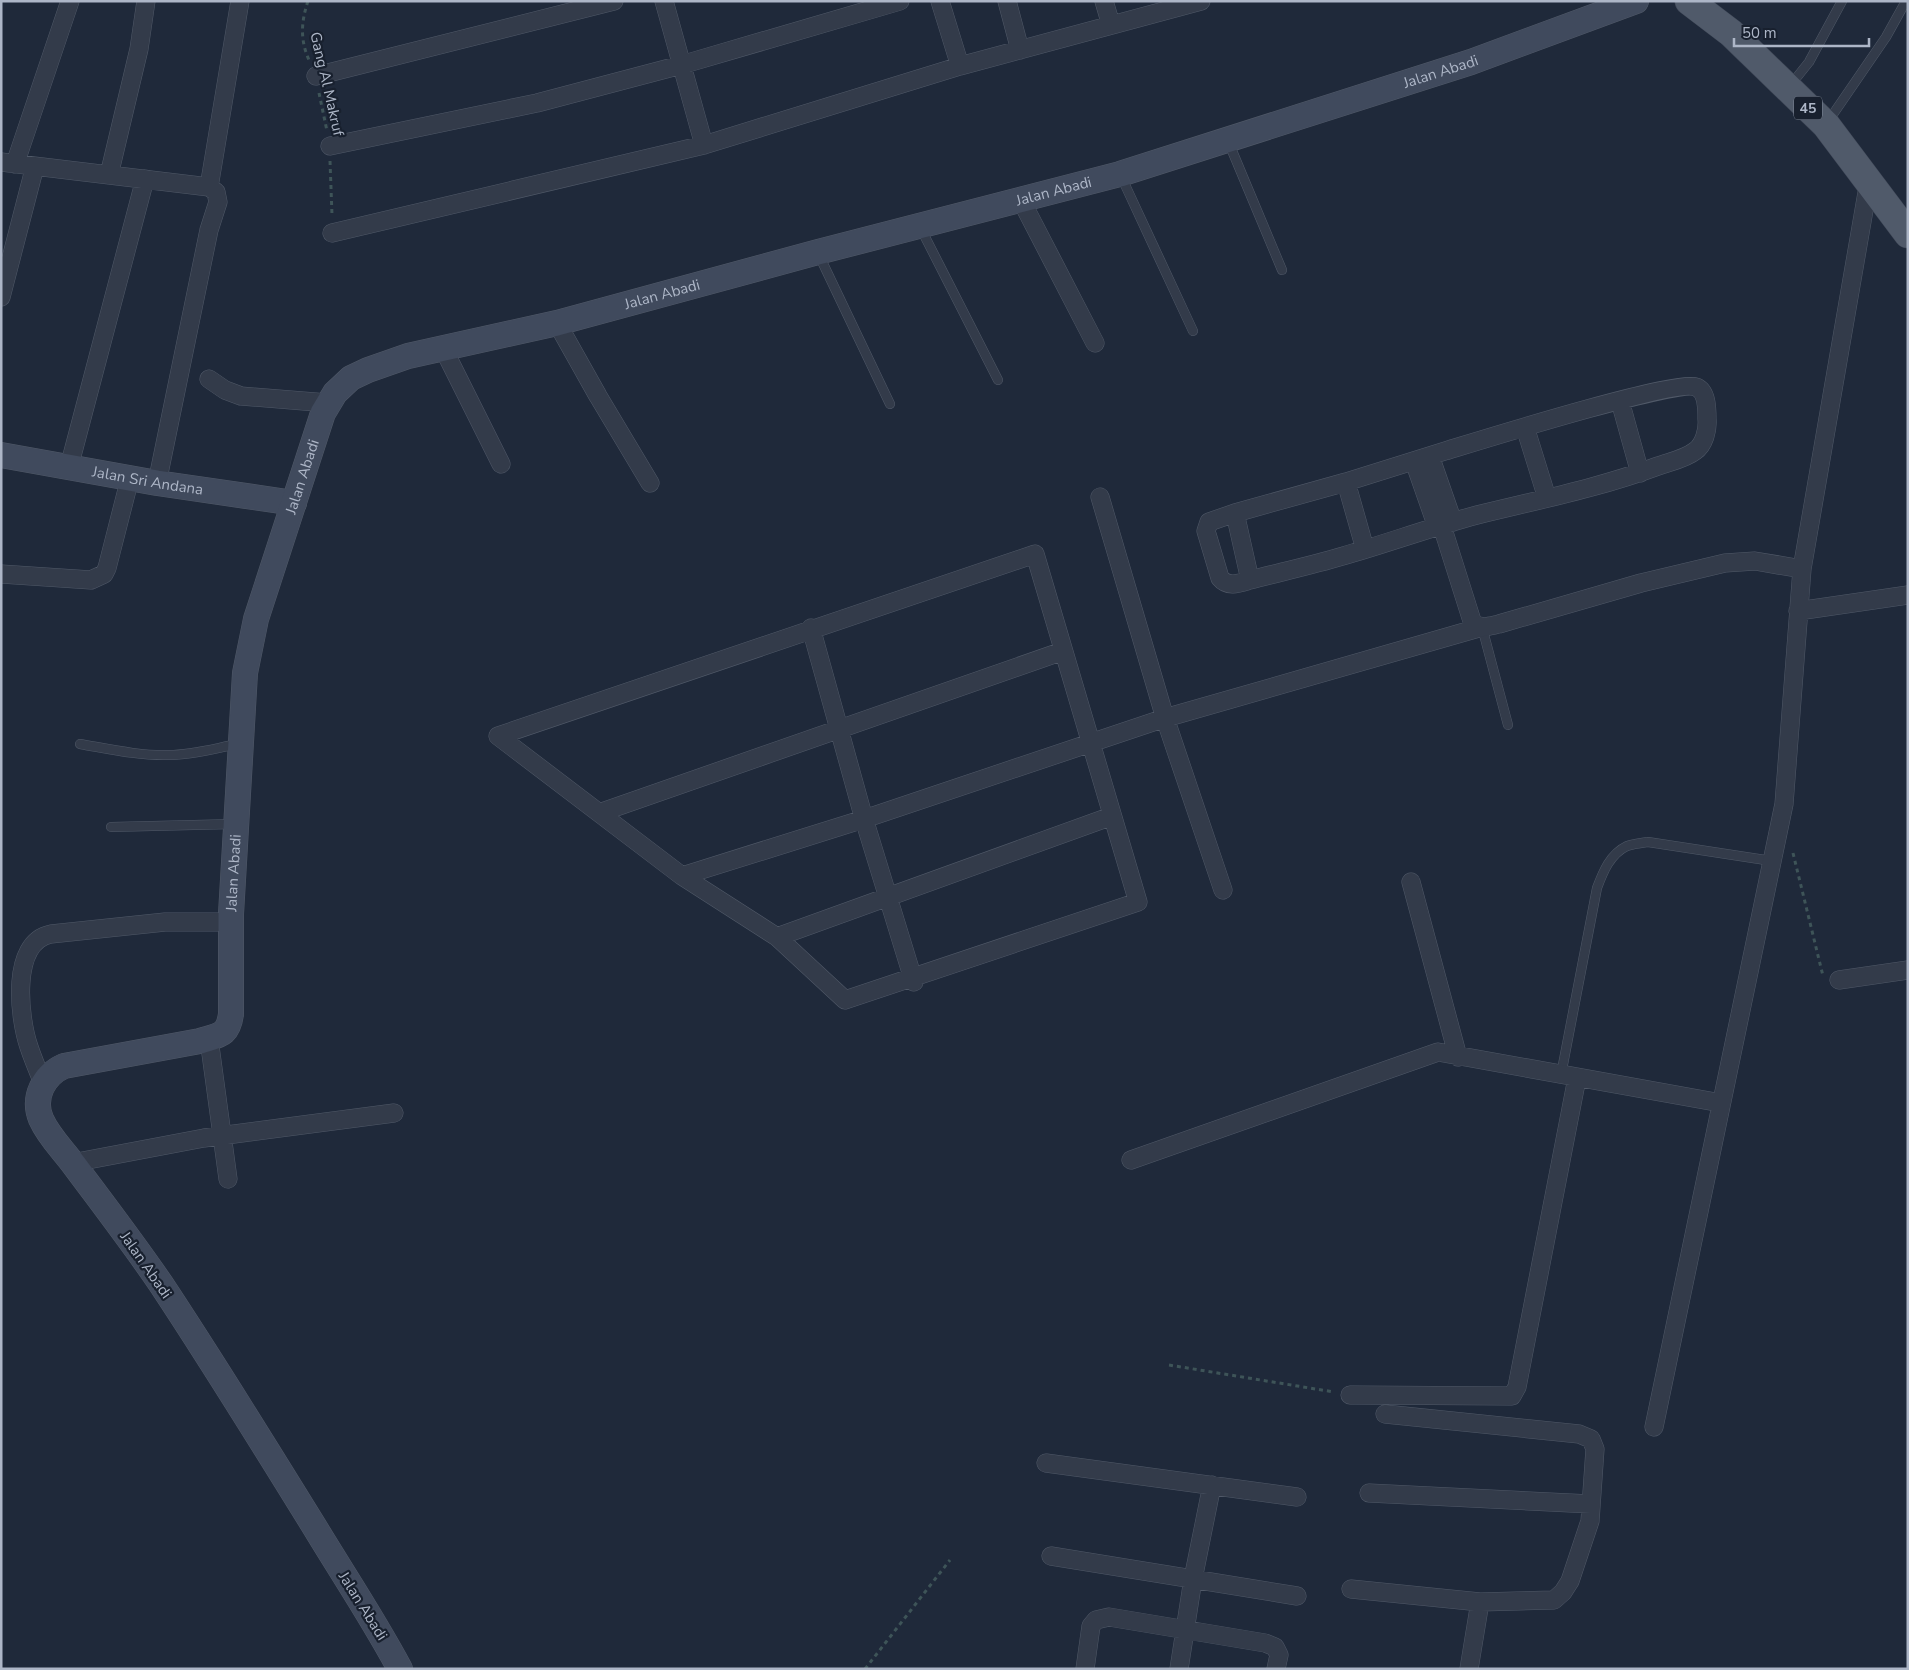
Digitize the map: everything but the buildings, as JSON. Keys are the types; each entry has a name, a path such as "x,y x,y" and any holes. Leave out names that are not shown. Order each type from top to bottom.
{"main road":[{"name":"45","path":"1689,1 1730,33 1826,125 1908,234"}],"street":[{"path":"70,1 8,163 209,187 216,192 218,202 209,230 157,483"},
{"path":"109,174 139,49 146,1"},
{"path":"209,187 240,1"},
{"path":"316,76 614,1"},
{"path":"664,1 704,145"},
{"path":"330,146 537,103 681,65 900,1"},
{"path":"940,1 960,66"},
{"path":"1007,1 1020,50"},
{"path":"1104,1 1111,25"},
{"path":"332,233 704,145 960,66 1201,1"},
{"name":"Jalan Abadi","path":"400,1669 285,1479 160,1283 52,1137 41,1117 40,1094 43,1083 50,1075 64,1066 209,1039 220,1036 229,1026 232,1014 232,922 245,673 256,619 323,413 328,403 342,385 368,370 408,356 557,322 1120,174 1471,62 1636,1"},
{"path":"1,297 35,166"},
{"path":"69,467 145,179"},
{"path":"1654,1427 1784,804 1802,569 1842,347 1869,181"},
{"path":"1021,200 1095,343"},
{"path":"557,322 598,396 650,483"},
{"path":"443,348 501,464"},
{"path":"209,379 225,390 241,396 328,403"},
{"path":"1695,386 1701,390 1705,399 1708,424 1705,437 1696,451 1640,473 1584,490 1444,525 1365,549 1250,580 1229,584 1223,582 1216,568 1206,531 1208,522 1525,427 1620,401 1680,387 1695,386"},
{"path":"1620,401 1640,473"},
{"path":"1525,427 1547,498"},
{"name":"Jalan Sri Andana","path":"1,455 157,483 294,503"},
{"path":"1430,456 1444,525 1472,621 1475,625 1482,627"},
{"path":"1414,461 1444,525"},
{"path":"1,574 91,580 104,574 110,559 130,478"},
{"path":"1346,482 1365,549"},
{"path":"1100,497 1165,718 1223,890"},
{"path":"1235,513 1250,580"},
{"path":"1035,554 1064,651 1138,902 913,980 845,1000 776,937 682,876 498,736 811,628 1035,554"},
{"path":"682,876 864,819 1165,718 1642,582 1725,563 1755,561 1802,569"},
{"path":"1798,610 1908,595"},
{"path":"811,628 864,819 913,980"},
{"path":"599,813 1064,651"},
{"path":"776,937 1112,816"},
{"path":"1410,882 1458,1057"},
{"path":"43,1083 28,1047 20,989 24,964 34,942 51,934 165,922 232,922"},
{"path":"1840,980 1908,970"},
{"path":"209,1039 228,1179"},
{"path":"1131,1160 1438,1052 1721,1103"},
{"path":"1350,1395 1512,1396 1517,1386 1569,1077"},
{"path":"72,1163 223,1136 394,1114"},
{"path":"1351,1589 1480,1602 1554,1600 1563,1592 1570,1581 1590,1521 1595,1450 1591,1439 1579,1434 1385,1414"},
{"path":"1046,1463 1297,1497"},
{"path":"1179,1669 1193,1579 1212,1485"},
{"path":"1369,1492 1591,1504"},
{"path":"1051,1556 1296,1596"},
{"path":"1469,1669 1480,1602"},
{"path":"1085,1669 1091,1626 1096,1620 1108,1617 1265,1643 1275,1647 1279,1655 1276,1669"}],"lane":[{"path":"1788,89 1809,62 1842,1"},
{"path":"1826,125 1886,37 1906,1"},
{"path":"1228,141 1282,270"},
{"path":"1120,174 1193,331"},
{"path":"920,227 998,380"},
{"path":"818,252 890,404"},
{"path":"1482,627 1508,725"},
{"path":"80,744 168,755 198,752 240,743"},
{"path":"111,827 236,824"},
{"path":"1569,1077 1597,888 1602,873 1612,858 1627,846 1648,842 1772,861"}],"path":[{"name":"Gang Al Makruf","path":"308,1 302,24 302,38 316,76 330,146 332,233"},
{"path":"1792,850 1823,977 1828,980 1840,980"},
{"path":"1169,1365 1350,1395"},
{"path":"865,1669 950,1560"}]}
